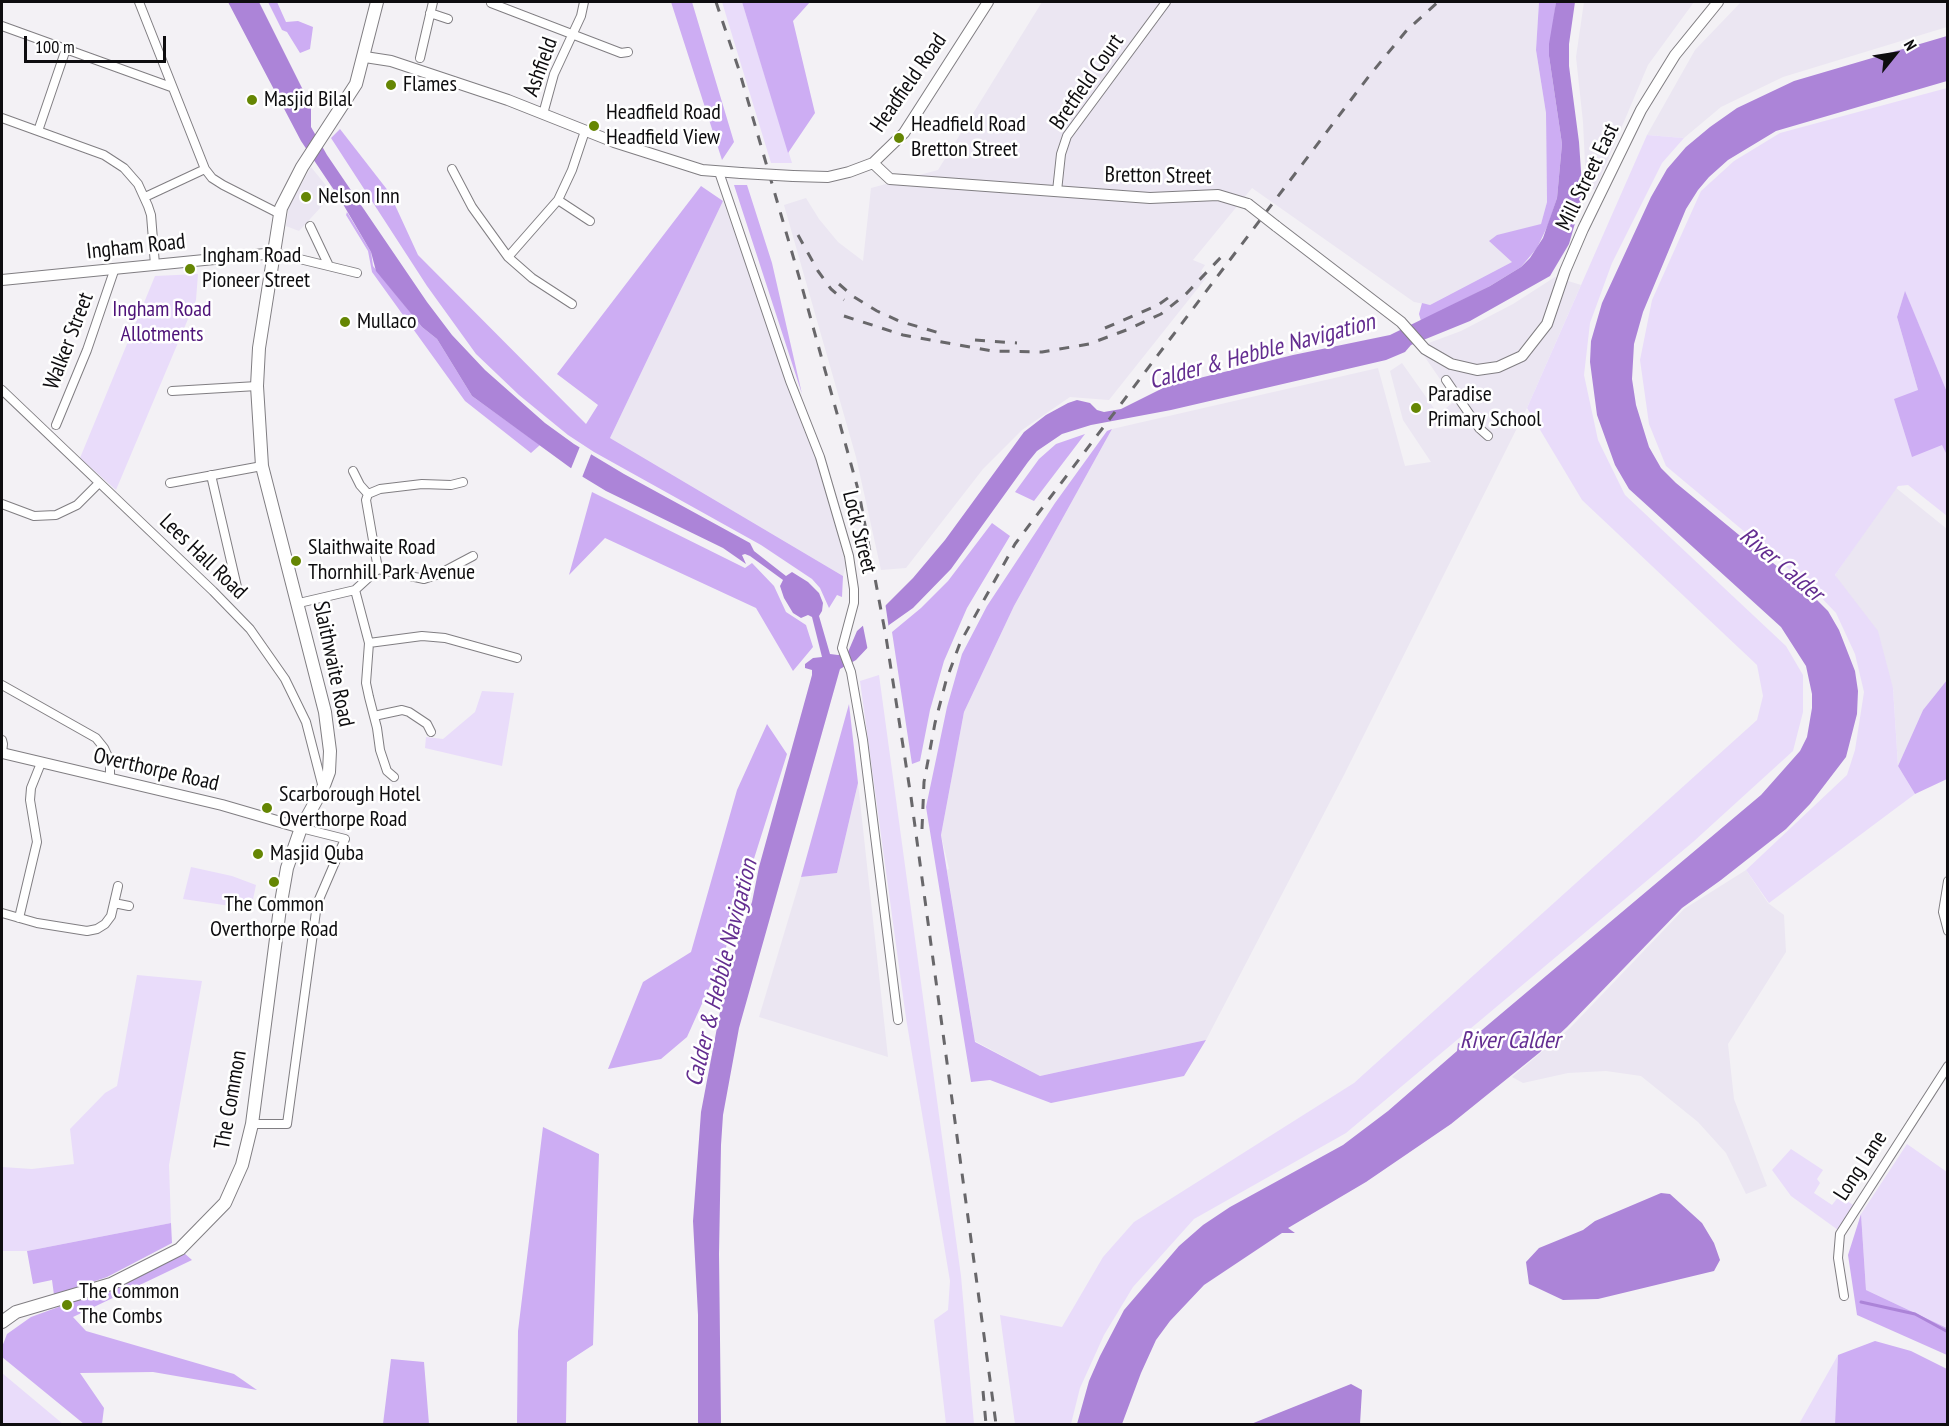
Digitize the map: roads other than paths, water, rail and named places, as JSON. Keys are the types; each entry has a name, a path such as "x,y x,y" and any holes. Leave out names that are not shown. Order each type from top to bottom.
{"main road":[{"name":"Slaithwaite Road","path":"323,788 329,772 326,722 299,603 262,466 257,386 259,348 281,208 302,167 356,84 377,2"},
{"name":"The Common","path":"2,1322 16,1312 111,1284 180,1249 225,1203 242,1165 252,1124 287,868 301,828 323,788"}],"street":[{"path":"139,2 205,169 218,182 280,214"},
{"path":"420,58 433,2"},
{"name":"Ashfield","path":"543,114 555,74 584,2"},
{"name":"Headfield Road","path":"364,57 391,61 508,100 614,142 691,167 719,172 828,177 873,163 904,133 988,2"},
{"name":"Bretfield Court","path":"1056,191 1061,154 1067,136 1166,2"},
{"name":"Mill Street East","path":"1498,367 1522,356 1547,324 1565,271 1583,229 1641,111 1675,55 1718,2"},
{"name":"Ashfield","path":"491,3 621,53 628,52"},
{"path":"430,13 448,19"},
{"path":"2,26 171,87"},
{"path":"38,131 66,49"},
{"path":"2,118 110,158 131,176 145,197 151,215 155,265"},
{"path":"508,257 558,200 572,170 585,131"},
{"name":"Bretton Street","path":"873,163 890,179 1150,198 1218,195 1248,204 1401,322 1425,349 1451,364 1477,370 1498,367"},
{"path":"145,197 205,169"},
{"path":"452,169 472,207 508,257 532,278 572,304"},
{"name":"Lock Street","path":"719,172 782,360 820,457 849,556 854,603 842,648 851,672 863,740 898,1020"},
{"path":"558,200 590,221"},
{"path":"310,226 329,266"},
{"path":"274,253 357,273"},
{"name":"Ingham Road","path":"2,280 274,253"},
{"name":"Walker Street","path":"56,425 87,350 116,268"},
{"path":"1446,380 1479,428 1488,436"},
{"path":"172,391 257,386"},
{"name":"Lees Hall Road","path":"2,390 250,629 285,679 306,722 323,788"},
{"path":"170,483 262,466"},
{"path":"353,471 368,494"},
{"path":"211,476 237,587"},
{"path":"378,569 366,500 368,494 380,489 422,484 451,485 463,482"},
{"path":"2,505 41,517 56,515 77,505 99,483"},
{"path":"378,569 424,579 439,574 473,556"},
{"path":"299,603 355,590 378,569"},
{"path":"355,590 369,644 366,683 380,750 387,771 394,777"},
{"path":"369,644 422,636 446,638 517,658"},
{"path":"2,685 96,738 110,761 110,779"},
{"path":"374,716 402,710 427,724 431,732"},
{"path":"2,740 2,753"},
{"name":"Overthorpe Road","path":"2,753 222,805 301,828"},
{"path":"19,918 37,842 30,800 33,779 40,763"},
{"path":"252,1124 287,1124 316,904 345,839 301,828"},
{"path":"1947,881 1943,912 1947,931"},
{"path":"2,913 37,923 87,931 97,929 111,916 118,886"},
{"path":"114,903 129,906"},
{"name":"Long Lane","path":"1844,1296 1838,1258 1840,1234 1947,1066"}],"water":[{"path":"228,2 259,2 311,106 311,127 327,155 452,335 485,370 545,423 574,444 750,543 754,551 786,576 792,572 808,582 819,593 823,603 819,616 830,654 838,655 848,652 857,631 913,578 945,540 1024,432 1046,415 1077,400 1090,403 1097,410 1104,412 1121,409 1167,386 1293,355 1390,335 1490,286 1521,267 1543,238 1557,198 1562,144 1549,44 1556,2 1575,2 1569,44 1569,66 1582,186 1580,206 1569,244 1550,276 1470,321 1411,345 1405,352 1386,360 1171,410 1091,425 1062,434 1037,451 951,569 913,608 889,625 856,660 840,669 739,1028 723,1115 719,1254 721,1424 698,1424 698,1315 693,1221 701,1112 723,996 739,937 752,902 759,867 812,675 812,670 805,668 805,664 813,658 822,657 812,617 808,615 801,618 793,613 780,586 783,580 750,556 742,555 746,564 723,548 606,491 583,477 472,396 437,339 422,327 376,271 371,252 340,199 301,141"},
{"name":"River Calder","path":"1947,36 1947,81 1776,131 1728,160 1709,177 1686,209 1643,312 1634,344 1632,379 1636,405 1649,447 1661,468 1676,483 1813,596 1828,611 1839,630 1855,671 1858,691 1857,714 1846,757 1810,804 1786,829 1682,908 1539,1053 1451,1124 1366,1182 1288,1228 1295,1233 1282,1233 1204,1285 1170,1321 1156,1340 1122,1424 1077,1424 1089,1381 1124,1310 1179,1246 1203,1225 1230,1207 1343,1145 1388,1111 1457,1051 1458,1043 1464,1045 1761,795 1800,751 1807,737 1812,708 1812,694 1806,666 1781,627 1629,489 1615,465 1597,415 1590,362 1591,341 1602,303 1651,197 1667,169 1686,147 1737,108 1794,81"},
{"path":"1661,1193 1670,1194 1702,1223 1714,1243 1720,1260 1714,1271 1598,1299 1563,1300 1529,1284 1526,1262 1539,1248"},
{"path":"1351,1384 1362,1390 1360,1424 1251,1424"}],"waterway":[{"path":"1861,1302 1915,1314 1948,1332"}],"railway":[{"path":"716,2 739,70 859,493 886,637 911,797 996,1424"},
{"path":"922,829 924,782 935,723 946,681 960,643 1015,544 1369,76 1407,30 1438,2"},
{"path":"798,235 818,271 831,289 844,300"},
{"path":"844,316 903,335 992,351 1042,352 1089,344 1161,314 1185,295 1224,254"},
{"path":"839,284 854,297 877,311 899,321 943,334"},
{"path":"1105,328 1158,305 1172,295"},
{"path":"975,340 1017,343"},
{"path":"983,1391 986,1424"}],"place":[{"name":"Flames","path":"391,85"},
{"name":"Masjid Bilal","path":"252,100"},
{"name":"Headfield Road Headfield View","path":"594,126"},
{"name":"Headfield Road Bretton Street","path":"899,138"},
{"name":"Nelson Inn","path":"306,197"},
{"name":"Ingham Road Pioneer Street","path":"190,269"},
{"name":"Mullaco","path":"345,322"},
{"name":"Paradise Primary School","path":"1416,408"},
{"name":"Slaithwaite Road Thornhill Park Avenue","path":"296,561"},
{"name":"Scarborough Hotel Overthorpe Road","path":"267,808"},
{"name":"Masjid Quba","path":"258,854"},
{"name":"The Common Overthorpe Road","path":"274,882"},
{"name":"The Common The Combs","path":"67,1305"}],"park label":[{"name":"Ingham Road Allotments","path":"162,322"}],"water label":[{"name":"Calder & Hebble Navigation","path":"1262,352"},
{"name":"Calder & Hebble Navigation","path":"722,973"}]}
